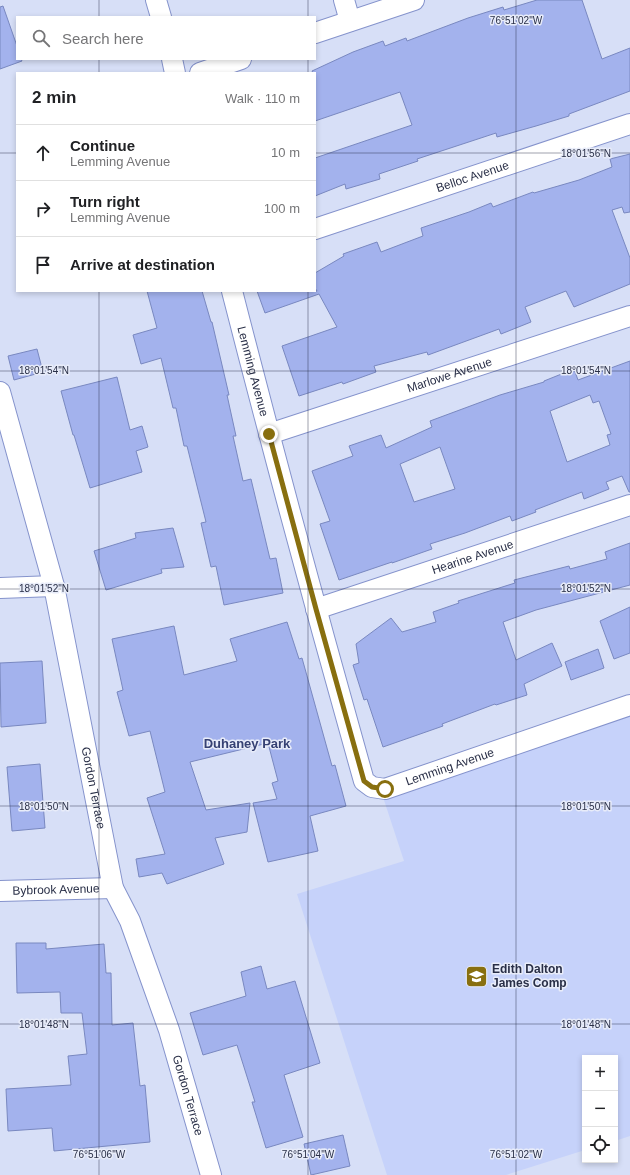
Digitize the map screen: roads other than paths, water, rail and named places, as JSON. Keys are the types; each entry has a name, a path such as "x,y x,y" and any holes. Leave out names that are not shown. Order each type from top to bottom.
{"street":[{"path":"156,0 161,16"},
{"path":"344,0 350,21"},
{"path":"316,33 414,0"},
{"path":"172,60 175,72"},
{"path":"203,72 237,60"},
{"name":"Belloc Avenue","path":"316,229 630,124"},
{"name":"Lemming Avenue","path":"232,292 316,609 364,781 372,787 385,789 630,705"},
{"name":"Marlowe Avenue","path":"269,434 630,316"},
{"name":"Gordon Terrace","path":"0,392 54,586 113,888 130,921 169,1030 211,1175"},
{"name":"Hearine Avenue","path":"316,609 630,505"},
{"path":"0,588 54,586"},
{"name":"Bybrook Avenue","path":"0,891 113,888"}],"place":[{"name":"Edith Dalton James Comp","path":"477,976"}],"district":[{"name":"Duhaney Park","path":"247,743"}]}
